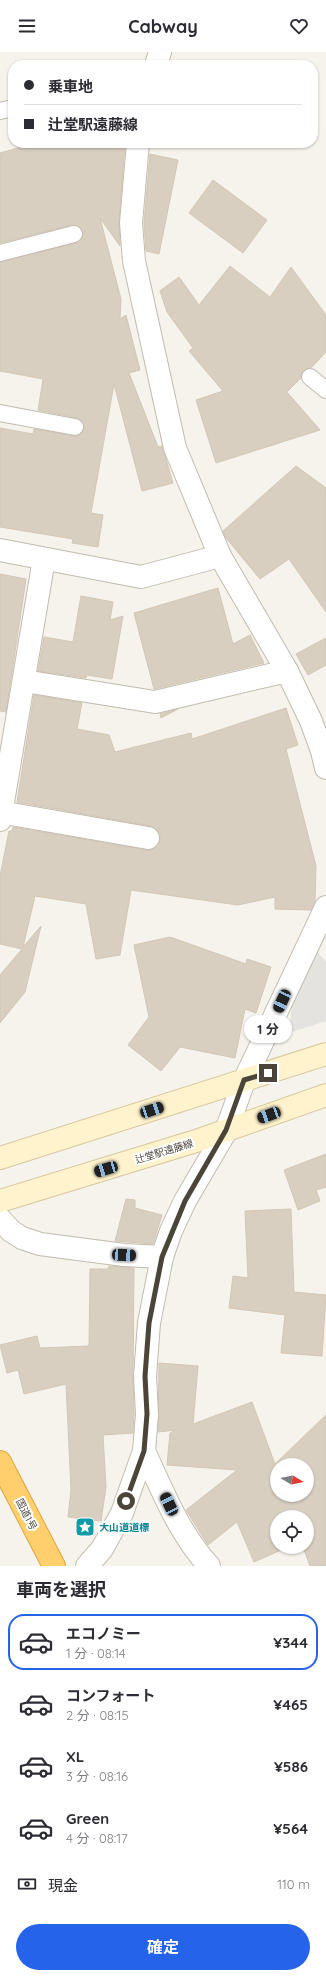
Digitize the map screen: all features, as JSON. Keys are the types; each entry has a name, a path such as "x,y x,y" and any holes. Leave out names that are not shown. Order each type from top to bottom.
{"highway":[{"name":"国道1号","path":"0,1462 54,1566"}],"street":[{"path":"138,148 132,223 134,261 175,448 220,556 287,671 311,721 322,750 326,768"},
{"path":"0,550 141,577 220,556"},
{"path":"44,558 0,815 148,838"},
{"path":"24,681 156,702 287,671"},
{"path":"87,1566 102,1549 122,1513 144,1451 147,1414 145,1376 149,1323 162,1257 185,1201 226,1130 244,1080 326,907"},
{"path":"0,1158 326,1054"},
{"name":"辻堂駅遠藤線","path":"0,1202 226,1130 326,1095"},
{"path":"0,1219 11,1231 22,1238 40,1244 124,1255 162,1257"},
{"path":"144,1451 181,1530 198,1554 209,1566"}],"lane":[{"path":"0,253 74,234"},
{"path":"310,376 326,390"},
{"path":"0,413 75,426"}],"shaded area":[{"path":"314,948 326,962 326,1021 289,1033 292,1005"}],"building":[{"path":"18,148 125,148 119,222 120,246 100,218 121,299 120,319 126,315 140,370 129,373 158,447 162,446 173,483 142,491 114,384 91,513 103,515 98,547 72,543 73,539 0,527 0,428 33,434 34,429 74,436 82,433 84,423 77,418 38,410 43,379 0,371 0,262 76,243 83,236 80,227 72,225 0,243 0,153"},
{"path":"150,154 178,160 159,254 146,251 144,223"},
{"path":"213,180 267,220 243,253 189,213"},
{"path":"230,266 270,297 291,267 326,315 326,352 311,368 303,371 301,378 287,392 320,430 216,463 196,400 223,391 189,351 193,348 167,312 160,291 179,277 199,305"},
{"path":"296,466 326,488 326,612 289,559 260,579 226,538 223,531"},
{"path":"0,574 26,579 6,712 0,711"},
{"path":"218,588 233,644 250,635 264,663 154,689 134,613"},
{"path":"81,596 113,602 110,620 123,616 112,679 87,675 86,678 38,671 44,637 73,642"},
{"path":"326,638 326,665 308,675 296,654"},
{"path":"34,695 82,703 77,729 109,735 115,752 191,733 192,739 286,708 298,745 286,749 316,866 315,901 311,910 275,909 275,897 238,905 131,890 120,955 96,959 86,904 35,896 23,947 41,926 25,992 0,1023 0,975 22,949 0,944 0,876 9,831 12,831 13,827 146,850 152,850 157,846 160,840 160,834 156,829 150,826 17,802"},
{"path":"178,709 161,718 160,714"},
{"path":"170,937 246,964 247,959 271,967 256,1013 245,1009 235,1058 180,1047 161,1071 128,1045 149,1017 134,945"},
{"path":"326,1154 326,1187 316,1190 320,1201 298,1210 284,1170"},
{"path":"126,1199 135,1200 135,1208 162,1215 153,1244 115,1241"},
{"path":"291,1209 294,1292 326,1295 322,1356 281,1353 285,1315 229,1308 233,1276 248,1278 245,1211"},
{"path":"109,1266 134,1268 134,1414 133,1433 103,1435 106,1487 101,1521 68,1517 71,1490 66,1384 24,1394 18,1370 7,1373 0,1345 37,1336 40,1348 89,1346 90,1269 108,1269"},
{"path":"159,1363 198,1366 193,1424 252,1402 273,1458 270,1458 270,1502 314,1502 314,1458 281,1458 326,1415 326,1566 310,1566 306,1554 314,1554 314,1510 270,1510 270,1554 272,1554 254,1562 237,1522 208,1545 186,1510 237,1470 167,1465 170,1433 176,1430 158,1432"}],"place":[{"name":"大山道道標","path":"85,1527"}],"route":[{"path":"126,1501 140,1466 144,1451 147,1414 145,1376 149,1323 162,1257 171,1231 185,1201 226,1130 244,1080 268,1073"}]}
